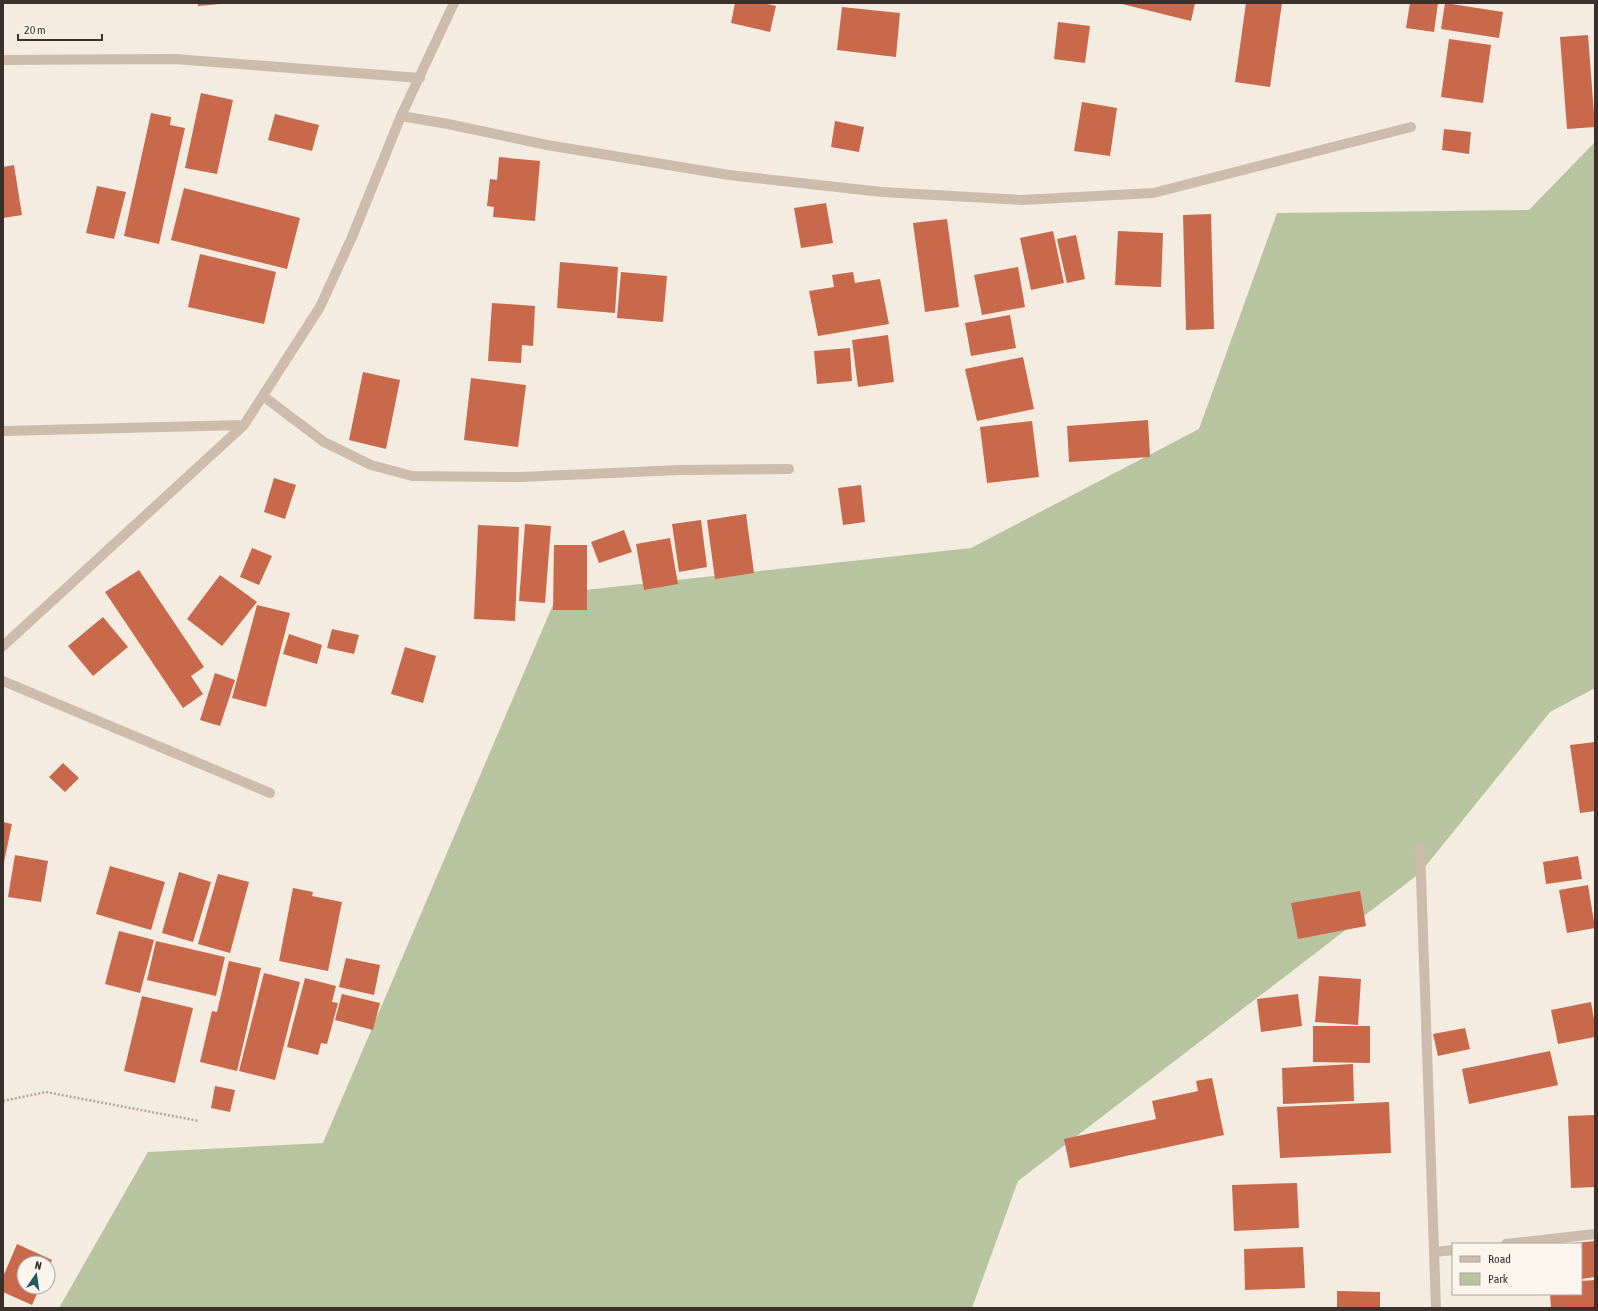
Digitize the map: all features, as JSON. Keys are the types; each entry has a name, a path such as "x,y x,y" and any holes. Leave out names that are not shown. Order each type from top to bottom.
{"street":[{"path":"3,646 244,425 320,307 352,237 401,116 454,3"},
{"path":"3,60 175,59 420,78"},
{"path":"401,116 448,124 547,145 729,175 882,192 1022,200 1153,193 1411,128"},
{"path":"263,396 324,442 371,465 412,476 520,477 680,470 789,469"},
{"path":"3,431 244,425"},
{"path":"3,681 270,793"},
{"path":"1420,848 1436,1308"},
{"path":"1515,1243 1595,1234"},
{"path":"1435,1252 1452,1250"}],"path":[{"path":"3,1101 46,1092 198,1121"}],"green space":[{"path":"1595,142 1595,688 1550,712 1420,873 1018,1181 972,1308 59,1308 148,1152 323,1143 558,593 971,548 1199,429 1277,213 1529,210"}],"building":[{"path":"198,3 220,3 220,4 198,6"},
{"path":"735,3 763,3 776,6 770,32 731,23"},
{"path":"1118,3 1195,3 1191,21"},
{"path":"1246,3 1282,3 1270,87 1235,82"},
{"path":"1410,3 1438,3 1434,32 1406,28"},
{"path":"1445,3 1503,12 1499,38 1441,29"},
{"path":"842,7 900,13 896,57 837,50"},
{"path":"1058,22 1090,26 1085,63 1054,59"},
{"path":"1588,35 1595,127 1567,129 1560,37"},
{"path":"1449,39 1491,45 1483,103 1441,97"},
{"path":"201,93 233,100 217,174 185,168"},
{"path":"1082,102 1117,108 1110,156 1074,151"},
{"path":"151,113 171,117 170,125 185,128 159,244 124,236"},
{"path":"275,114 319,125 312,151 268,140"},
{"path":"835,121 864,127 859,152 831,147"},
{"path":"1444,129 1471,132 1469,154 1442,150"},
{"path":"499,157 540,161 535,221 493,217 494,207 487,206 490,179 497,180"},
{"path":"14,165 22,215 3,218 3,167"},
{"path":"97,186 126,192 114,239 86,233"},
{"path":"184,188 300,218 287,269 171,240"},
{"path":"826,203 833,243 801,248 794,208"},
{"path":"1211,214 1214,329 1186,330 1183,215"},
{"path":"947,219 959,307 925,312 913,223"},
{"path":"1053,231 1064,283 1031,290 1020,238"},
{"path":"1118,231 1163,233 1161,287 1115,285"},
{"path":"1076,235 1085,279 1067,283 1057,239"},
{"path":"200,254 276,272 264,324 188,307"},
{"path":"560,262 618,267 615,313 557,308"},
{"path":"1018,267 1025,307 982,315 974,275"},
{"path":"621,272 667,276 663,322 617,318"},
{"path":"853,272 855,283 880,279 889,324 818,336 809,291 834,287 832,275"},
{"path":"492,303 535,306 533,346 522,345 521,363 488,361"},
{"path":"1010,315 1016,348 971,356 965,323"},
{"path":"888,335 894,382 858,387 852,340"},
{"path":"850,348 852,381 817,384 814,351"},
{"path":"1023,357 1034,409 977,421 965,369"},
{"path":"363,372 400,380 386,449 349,440"},
{"path":"471,378 526,385 518,447 464,440"},
{"path":"1148,420 1150,457 1069,462 1067,426"},
{"path":"1032,421 1039,477 987,483 980,427"},
{"path":"274,478 296,485 285,519 264,512"},
{"path":"861,485 865,522 843,525 838,488"},
{"path":"746,514 754,573 715,579 707,520"},
{"path":"701,520 707,567 679,572 672,524"},
{"path":"525,524 551,526 545,603 519,601"},
{"path":"478,525 519,527 515,621 474,619"},
{"path":"624,530 632,552 599,563 591,542"},
{"path":"670,538 678,584 644,590 636,544"},
{"path":"554,545 587,545 587,610 553,610"},
{"path":"252,548 272,556 259,585 240,577"},
{"path":"139,570 204,667 191,676 203,694 183,708 105,592"},
{"path":"220,575 257,602 222,646 187,619"},
{"path":"257,605 290,613 266,707 232,698"},
{"path":"103,617 128,647 93,676 68,646"},
{"path":"332,629 359,635 354,654 327,648"},
{"path":"289,634 322,645 317,664 283,654"},
{"path":"405,647 436,656 423,703 391,694"},
{"path":"215,673 235,680 220,726 200,720"},
{"path":"1595,742 1595,811 1580,813 1570,745"},
{"path":"63,763 79,778 65,792 49,777"},
{"path":"3,822 12,824 4,862 3,862"},
{"path":"15,855 48,861 41,902 8,897"},
{"path":"1578,856 1582,879 1546,884 1543,862"},
{"path":"110,866 165,882 151,930 96,914"},
{"path":"179,872 211,882 193,942 162,933"},
{"path":"218,874 249,882 230,953 198,944"},
{"path":"1588,885 1595,928 1567,933 1559,890"},
{"path":"293,888 313,892 312,896 342,902 328,971 279,961"},
{"path":"1360,891 1366,926 1298,939 1291,903"},
{"path":"119,931 154,940 140,993 105,984"},
{"path":"156,941 225,957 216,996 147,980"},
{"path":"346,958 380,965 374,995 339,987"},
{"path":"229,961 261,968 237,1071 200,1062 212,1011 217,1012"},
{"path":"264,973 300,982 275,1080 239,1071"},
{"path":"1319,976 1361,979 1358,1025 1315,1022"},
{"path":"305,978 336,986 332,1002 338,1003 327,1044 321,1043 318,1055 287,1047"},
{"path":"342,994 380,1003 373,1030 335,1020"},
{"path":"1298,994 1302,1026 1261,1032 1257,999"},
{"path":"142,996 193,1008 175,1083 124,1071"},
{"path":"1591,1002 1595,1025 1595,1037 1558,1044 1551,1010"},
{"path":"1313,1026 1370,1026 1370,1063 1313,1062"},
{"path":"1465,1028 1470,1049 1438,1056 1433,1034"},
{"path":"1550,1051 1558,1085 1469,1104 1462,1069"},
{"path":"1353,1064 1354,1101 1283,1104 1282,1068"},
{"path":"1212,1078 1224,1135 1070,1168 1064,1139 1156,1119 1152,1101 1198,1091 1196,1081"},
{"path":"215,1086 235,1090 230,1112 211,1108"},
{"path":"1389,1102 1391,1153 1280,1158 1277,1107"},
{"path":"1595,1115 1595,1187 1571,1188 1568,1116"},
{"path":"1297,1183 1299,1228 1234,1231 1232,1185"},
{"path":"1595,1241 1595,1277 1582,1279 1582,1243 1576,1243"},
{"path":"17,1244 41,1255 16,1255 16,1295 36,1295 32,1305 3,1292 3,1277"},
{"path":"1303,1247 1305,1288 1245,1290 1244,1249"},
{"path":"1595,1280 1595,1308 1551,1308 1550,1295 1582,1295 1582,1281"},
{"path":"1337,1291 1380,1292 1380,1308 1337,1308"}]}
